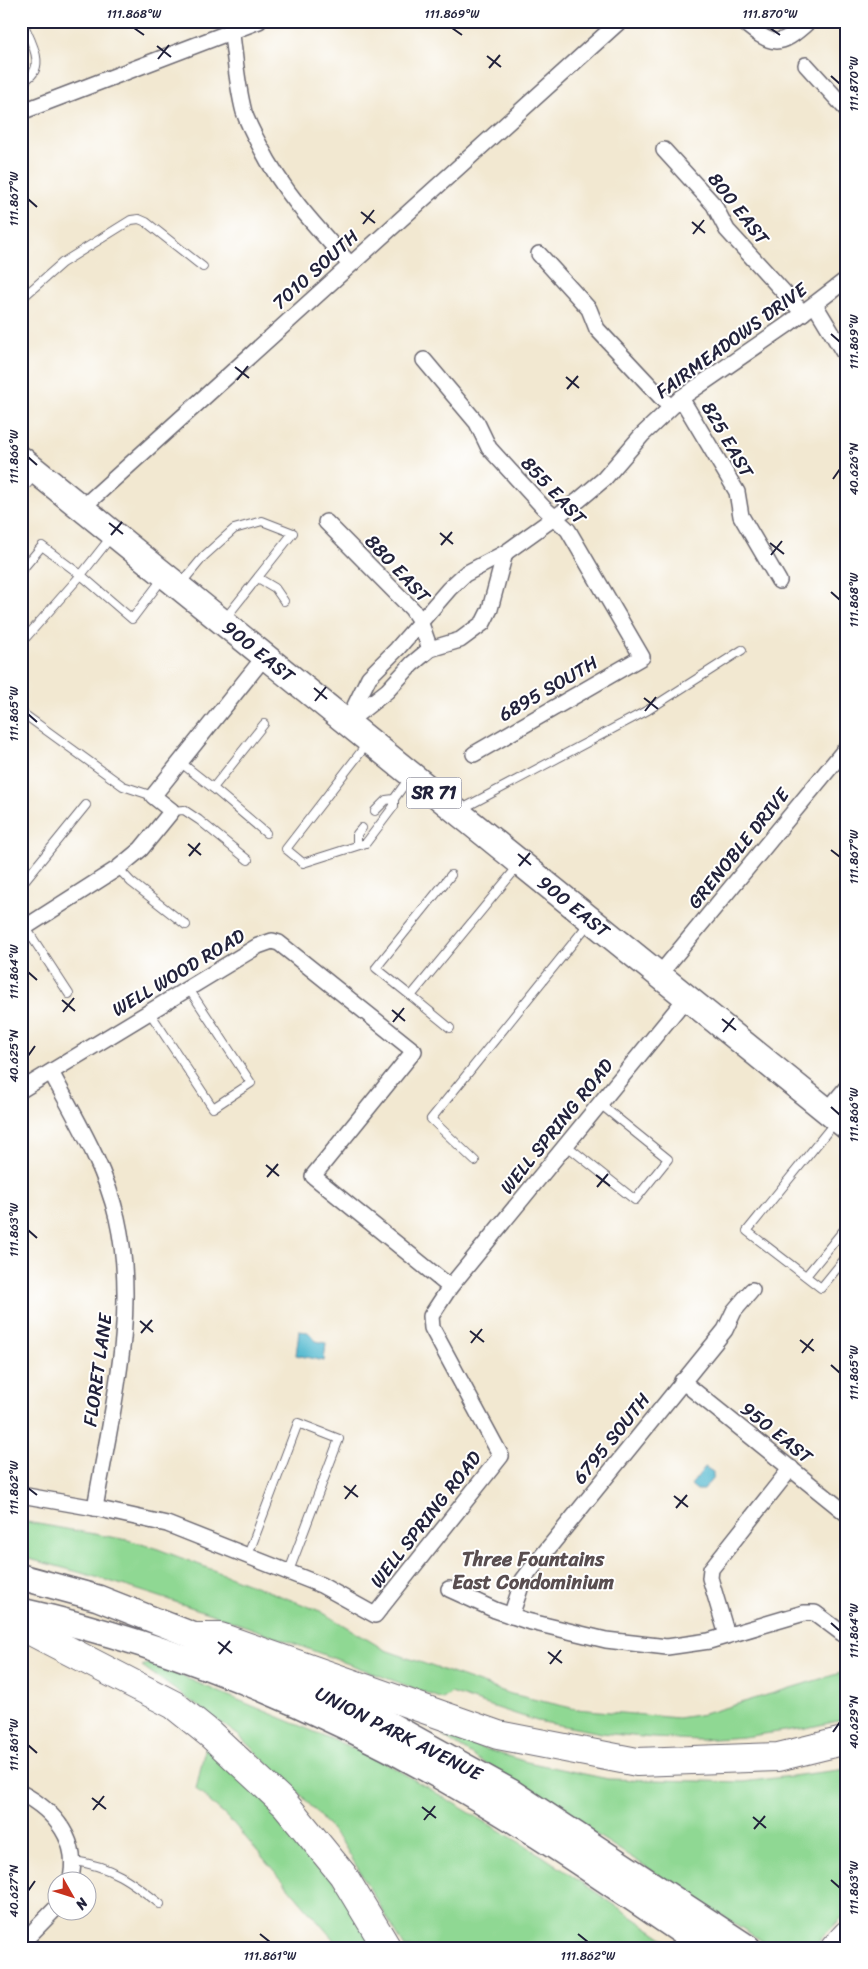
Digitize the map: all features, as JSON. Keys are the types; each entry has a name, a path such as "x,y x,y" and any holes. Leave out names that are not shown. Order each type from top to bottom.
{"highway":[{"path":"21,1626 174,1705 210,1734 285,1804 343,1875 387,1948"},
{"path":"197,1638 220,1637 498,1735 637,1762 778,1757 847,1740"},
{"path":"835,1948 847,1935"}],"main road":[{"name":"900 EAST","path":"29,465 837,1119"},
{"name":"UNION PARK AVENUE","path":"21,1577 98,1598 197,1638 340,1700 472,1769 549,1816 748,1948"},
{"name":"UNION PARK AVENUE","path":"21,1611 69,1623 183,1658 336,1722 424,1768 510,1818 706,1948"}],"street":[{"path":"21,112 231,26 259,21"},
{"name":"7010 SOUTH","path":"83,507 620,21"},
{"path":"742,21 762,38 772,42 781,42 793,36 809,21"},
{"path":"231,26 237,81 245,114 273,174 296,206 350,264"},
{"path":"806,65 847,110"},
{"name":"800 EAST","path":"664,150 714,205 727,230 809,309 847,358"},
{"name":"825 EAST","path":"539,254 589,309 597,329 675,403 737,492 741,516 779,581"},
{"name":"FAIRMEADOWS DRIVE","path":"347,722 368,677 397,649 438,599 465,574 505,554 555,519 604,479 642,435 675,403 809,309 847,279"},
{"name":"855 EAST","path":"424,360 478,423 489,448 555,519 568,530 642,657"},
{"name":"880 EAST","path":"326,522 412,609 420,621 430,649"},
{"path":"347,722 386,691 412,664 430,649 460,640 483,623 490,610 505,554"},
{"path":"24,929 118,868 142,849 172,811 153,796 265,656"},
{"name":"6895 SOUTH","path":"474,754 642,657"},
{"name":"GRENOBLE DRIVE","path":"659,975 847,747"},
{"name":"WELL WOOD ROAD","path":"21,1090 258,946 272,942 279,943 414,1051 313,1176 450,1287"},
{"name":"WELL SPRING ROAD","path":"21,1496 95,1508 167,1524 321,1585 375,1615 501,1456 432,1328 431,1316 450,1287 687,997"},
{"name":"FLORET LANE","path":"51,1072 98,1162 117,1218 122,1258 126,1315 95,1508"},
{"path":"837,1119 847,1087"},
{"name":"6795 SOUTH","path":"511,1616 526,1576 725,1330 734,1311 752,1290"},
{"name":"950 EAST","path":"682,1381 847,1514"},
{"path":"727,1634 710,1578 711,1569 791,1468"},
{"path":"449,1588 511,1616 606,1640 667,1647 690,1646 804,1613 815,1613 847,1637"},
{"path":"21,1793 47,1811 63,1828 70,1844 74,1861 72,1872"},
{"path":"21,1944 48,1916"}],"lane":[{"path":"21,82 30,78 36,70 38,61 22,21"},
{"path":"21,299 62,263 130,220 139,219 146,222 203,267"},
{"path":"21,491 29,465"},
{"path":"21,571 42,546 81,575 132,619 172,581 234,529 262,521 293,533 222,622"},
{"path":"21,642 81,575 114,534"},
{"path":"258,578 275,588 284,601"},
{"path":"456,812 648,710 742,650"},
{"path":"21,712 123,786 153,796"},
{"path":"213,788 264,724"},
{"path":"370,741 286,849 303,863 366,843 394,806 394,799 412,776"},
{"path":"180,762 266,833"},
{"path":"376,811 386,800 394,799"},
{"path":"21,885 86,805"},
{"path":"172,811 184,810 248,860"},
{"path":"357,845 357,834 362,828"},
{"path":"412,996 520,863"},
{"path":"118,868 131,882 186,925"},
{"path":"450,1028 376,968 452,875"},
{"path":"475,1161 431,1119 591,920"},
{"path":"24,929 69,994"},
{"path":"150,1013 213,1108 251,1083 189,989"},
{"path":"566,1145 635,1200 668,1159 600,1104"},
{"path":"837,1119 747,1231 821,1288 847,1256"},
{"path":"806,1276 847,1226"},
{"path":"248,1555 298,1423 339,1439 289,1571"},
{"path":"74,1861 113,1871 129,1880 160,1904"}],"green space":[{"path":"21,1521 128,1540 158,1549 320,1611 385,1650 511,1694 576,1709 678,1718 704,1714 847,1671 847,1719 806,1728 743,1737 700,1740 653,1738 602,1733 537,1721 451,1693 443,1699 181,1604 75,1571 21,1557"},
{"path":"150,1663 379,1759 541,1855 678,1948 405,1948 344,1845 304,1798 238,1735 142,1666"},
{"path":"442,1736 527,1762 608,1779 743,1782 847,1769 847,1913 815,1944 814,1948 773,1948"},
{"path":"206,1744 290,1822 346,1897 375,1948 337,1948 333,1939 234,1824 196,1789"}],"water":[{"path":"299,1331 308,1332 316,1341 326,1343 324,1361 296,1355"},
{"path":"705,1467 713,1472 713,1478 703,1490 697,1490 691,1485"}],"district":[{"name":"Three Fountains East Condominium","path":"533,1570"}]}
